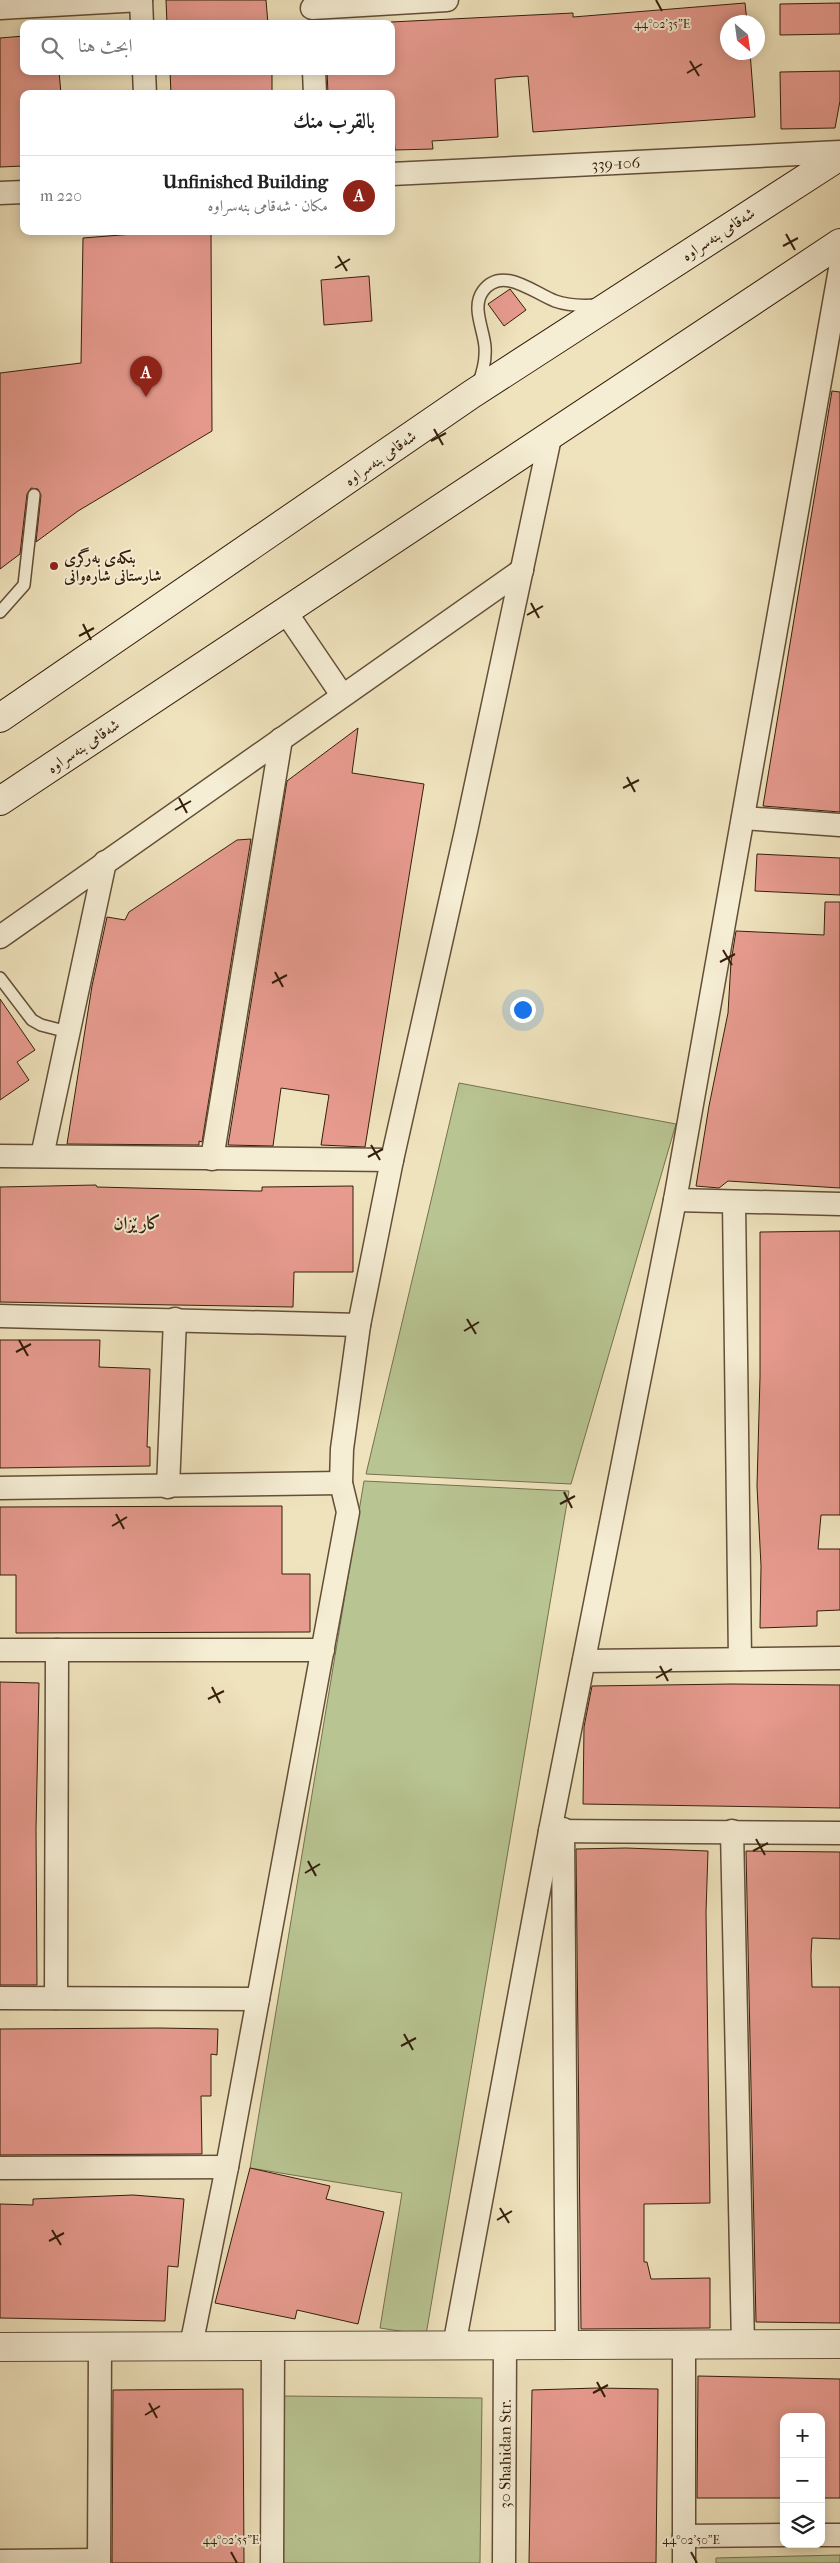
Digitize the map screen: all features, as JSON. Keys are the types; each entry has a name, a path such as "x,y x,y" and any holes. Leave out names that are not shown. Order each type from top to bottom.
{"main road":[{"name":"شەقامی بنەسراوە","path":"0,718 472,394 840,156"},
{"name":"شەقامی بنەسراوە","path":"0,801 551,433 840,243"},
{"path":"0,2347 840,2344"}],"street":[{"path":"0,8 141,0 142,20"},
{"path":"312,10 377,2 447,0"},
{"path":"144,75 145,90"},
{"path":"314,75 315,90"},
{"name":"339-106","path":"395,174 840,152"},
{"path":"0,193 20,192"},
{"path":"454,2346 556,1830 584,1661 675,1200 840,269"},
{"path":"190,2346 227,2168 348,1512 341,1483 342,1449 359,1325 392,1160 551,433"},
{"path":"0,937 522,570"},
{"path":"285,611 342,695"},
{"path":"212,1159 281,739"},
{"path":"743,818 840,825"},
{"path":"42,1156 105,862"},
{"path":"0,1156 392,1160"},
{"path":"675,1200 840,1204"},
{"path":"734,1202 740,1659"},
{"path":"0,1316 359,1325"},
{"path":"168,1487 175,1319"},
{"path":"0,1488 341,1483"},
{"path":"0,1650 323,1650"},
{"path":"56,1998 57,1650"},
{"path":"584,1661 840,1658"},
{"path":"556,1830 840,1833"},
{"path":"556,1830 568,2345"},
{"path":"732,1832 744,2345"},
{"path":"0,1998 258,1999"},
{"path":"0,2168 227,2168"},
{"path":"684,2344 684,2563"},
{"name":"30 Shahidan Str.","path":"504,2563 505,2345"},
{"path":"272,2563 273,2346"},
{"path":"0,2561 100,2561 100,2347"},
{"path":"684,2536 780,2535"},
{"path":"825,2535 840,2535"}],"lane":[{"path":"472,394 480,378 485,360 484,336 478,311 478,300 483,291 491,284 501,280 512,280 544,297 572,305 586,306 614,301"},
{"path":"0,612 24,585 34,495"},
{"path":"0,978 32,1020 41,1025 68,1032"}],"green space":[{"path":"459,1083 676,1124 571,1484 366,1474"},
{"path":"364,1481 569,1491 426,2335 380,2328 402,2193 250,2168"},
{"path":"283,2396 482,2398 480,2563 281,2563"},
{"path":"840,2555 840,2563 716,2563 716,2558"}],"building":[{"path":"166,0 266,0 268,20 167,20"},
{"path":"745,3 746,15 720,15 720,60 751,60 755,117 533,132 528,76 512,77 495,79 498,137 432,141 433,149 395,150 395,90 328,90 327,75 395,75 395,22 573,13 573,17"},
{"path":"840,3 840,34 780,35 780,4"},
{"path":"20,36 20,75 59,75 61,90 20,90 20,166 0,167 0,38"},
{"path":"840,71 840,101 835,128 781,129 780,72"},
{"path":"170,75 272,75 272,90 171,90"},
{"path":"121,235 211,235 212,431 78,511 36,542 41,495 38,489 31,488 27,494 20,554 0,569 0,373 81,363 83,238"},
{"path":"369,276 372,321 324,325 321,280"},
{"path":"510,289 526,310 504,326 488,304"},
{"path":"832,391 840,392 840,812 763,806"},
{"path":"358,728 352,773 424,784 365,1147 321,1145 329,1095 281,1088 273,1146 228,1145 287,781"},
{"path":"251,839 202,1142 199,1141 199,1145 67,1144 92,986 107,917 125,920 129,912 237,840"},
{"path":"757,854 840,858 840,895 755,891"},
{"path":"825,902 840,902 840,1188 728,1181 719,1188 696,1186 709,1106 728,1013 731,962 736,931 824,935"},
{"path":"0,999 35,1050 17,1062 29,1080 0,1100"},
{"path":"96,1185 97,1187 255,1191 262,1191 262,1187 353,1186 353,1272 294,1272 293,1307 0,1302 0,1187"},
{"path":"840,1231 840,1515 821,1515 818,1549 840,1549 840,1610 817,1611 817,1626 760,1628 761,1566 757,1486 760,1377 760,1232"},
{"path":"0,1340 100,1340 99,1367 150,1369 147,1447 150,1447 150,1466 0,1468"},
{"path":"282,1506 282,1574 310,1574 310,1632 16,1633 16,1575 0,1575 0,1507"},
{"path":"0,1682 39,1683 36,1829 37,1985 0,1985"},
{"path":"840,1685 840,1808 583,1804 584,1727 592,1686"},
{"path":"626,1848 708,1851 706,1912 710,2203 644,2204 644,2262 647,2262 651,2279 710,2278 710,2328 581,2329 576,1849"},
{"path":"746,1851 840,1852 840,1939 812,1938 811,1955 812,1987 840,1987 840,2323 756,2322"},
{"path":"0,2029 218,2029 217,2055 211,2054 211,2096 201,2096 202,2154 0,2155"},
{"path":"250,2168 330,2186 326,2199 384,2212 358,2324 297,2310 295,2319 215,2303"},
{"path":"133,2195 184,2199 178,2267 168,2266 165,2321 0,2318 0,2204 33,2205 33,2199"},
{"path":"698,2376 840,2379 840,2498 825,2498 825,2413 780,2413 780,2498 697,2498"},
{"path":"243,2389 244,2563 112,2563 113,2390"},
{"path":"658,2389 656,2563 529,2563 532,2390"}],"place":[{"name":"Unfinished Building","path":"146,397"},
{"name":"بنكەی بەرگری شارستانی شارەوانی","path":"54,566"}],"district":[{"name":"کارێزان","path":"137,1223"}]}
